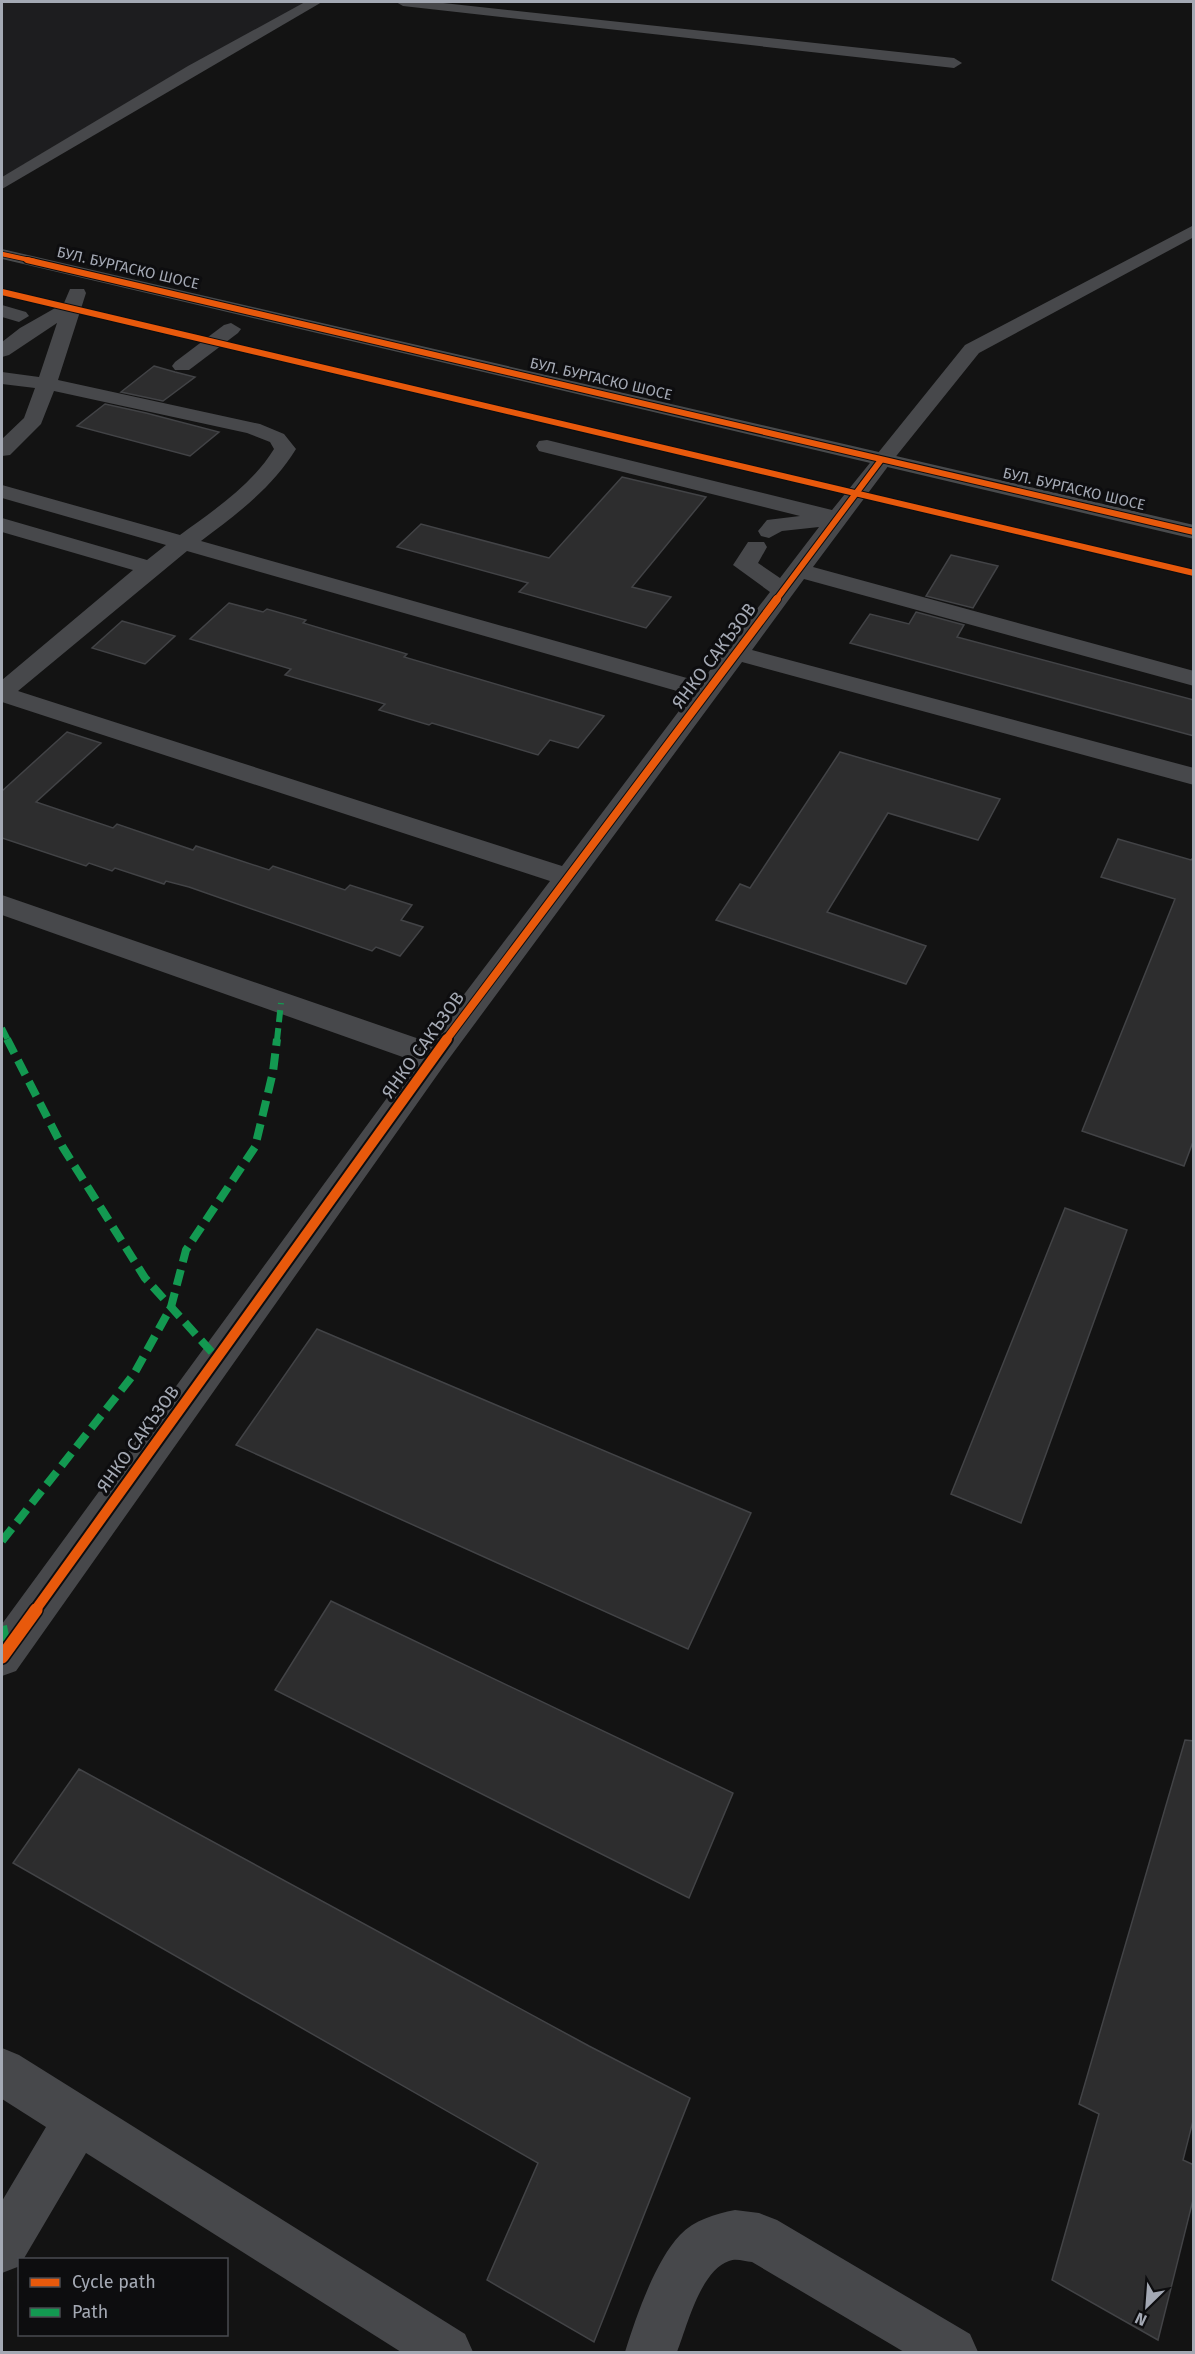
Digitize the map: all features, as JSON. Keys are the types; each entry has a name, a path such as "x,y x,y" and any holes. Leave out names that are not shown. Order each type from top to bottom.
{"main road":[{"name":"БУЛ. БУРГАСКО ШОСЕ","path":"2,254 874,469 1194,552"},
{"name":"БУЛ. БУРГАСКО ШОСЕ","path":"2,276 75,300 231,329 874,469 1194,532"}],"street":[{"path":"2,184 193,69 315,2"},
{"path":"403,2 954,63"},
{"name":"ЯНКО САКЪЗОВ","path":"2,1657 434,1056 839,519 874,469 972,349 1194,230"},
{"path":"2,351 75,300"},
{"path":"2,450 34,420 75,300"},
{"path":"182,366 231,329"},
{"path":"2,378 48,384 253,428 277,438 285,449 279,462 256,486 150,568 2,693"},
{"path":"17,401 39,406"},
{"path":"547,446 839,519"},
{"path":"2,491 707,692"},
{"path":"839,519 775,525 745,565 791,580 1194,680"},
{"path":"2,525 150,568"},
{"path":"736,653 1194,777"},
{"path":"2,693 567,878"},
{"path":"2,905 434,1056"},
{"path":"2,2072 447,2352"},
{"path":"2,2248 77,2121"},
{"path":"651,2352 693,2255 709,2241 726,2234 743,2233 759,2238 952,2352"}],"shaded area":[{"path":"2,2 306,2 2,177"}],"building":[{"path":"154,366 195,377 163,401 121,392"},
{"path":"105,404 219,432 190,456 77,426"},
{"path":"622,477 706,497 632,587 671,597 646,628 519,592 528,583 397,547 421,524 549,558"},
{"path":"951,555 998,566 973,608 926,596"},
{"path":"229,603 263,612 267,609 306,620 303,623 407,654 404,657 604,716 578,748 550,740 538,755 432,723 429,725 379,710 385,704 285,675 291,669 190,639"},
{"path":"916,612 964,625 957,637 1194,700 1194,736 850,643 870,614 909,624"},
{"path":"122,621 175,636 145,664 92,648"},
{"path":"67,732 101,743 36,802 113,828 117,824 193,850 196,846 269,870 273,866 345,890 350,885 412,905 401,920 423,927 400,956 376,947 372,951 189,887 166,881 164,884 115,868 112,871 89,863 86,866 2,838 2,791"},
{"path":"840,752 1000,799 978,840 888,813 827,912 926,946 906,984 716,920 740,884 750,888"},
{"path":"1118,839 1191,860 1194,857 1194,1139 1184,1166 1082,1131 1175,899 1101,877"},
{"path":"1065,1208 1127,1230 1021,1523 951,1494"},
{"path":"317,1329 751,1513 688,1649 236,1445"},
{"path":"331,1601 733,1793 689,1898 275,1690"},
{"path":"1185,1740 1194,1741 1194,2117 1183,2160 1194,2165 1194,2196 1158,2340 1052,2280 1099,2114 1079,2104"},
{"path":"79,1769 589,2046 690,2098 594,2342 487,2280 538,2163 13,1863"}],"marked path":[{"path":"2,1541 134,1374 171,1307 186,1250 255,1147 273,1072 281,1003"},
{"path":"2,1028 62,1146 145,1278 217,1358"},
{"path":"2,1626 7,1650"}],"cycle path":[{"path":"2,254 1194,532"},
{"path":"2,292 1194,573"},
{"path":"2,1657 434,1056 881,460"}]}
